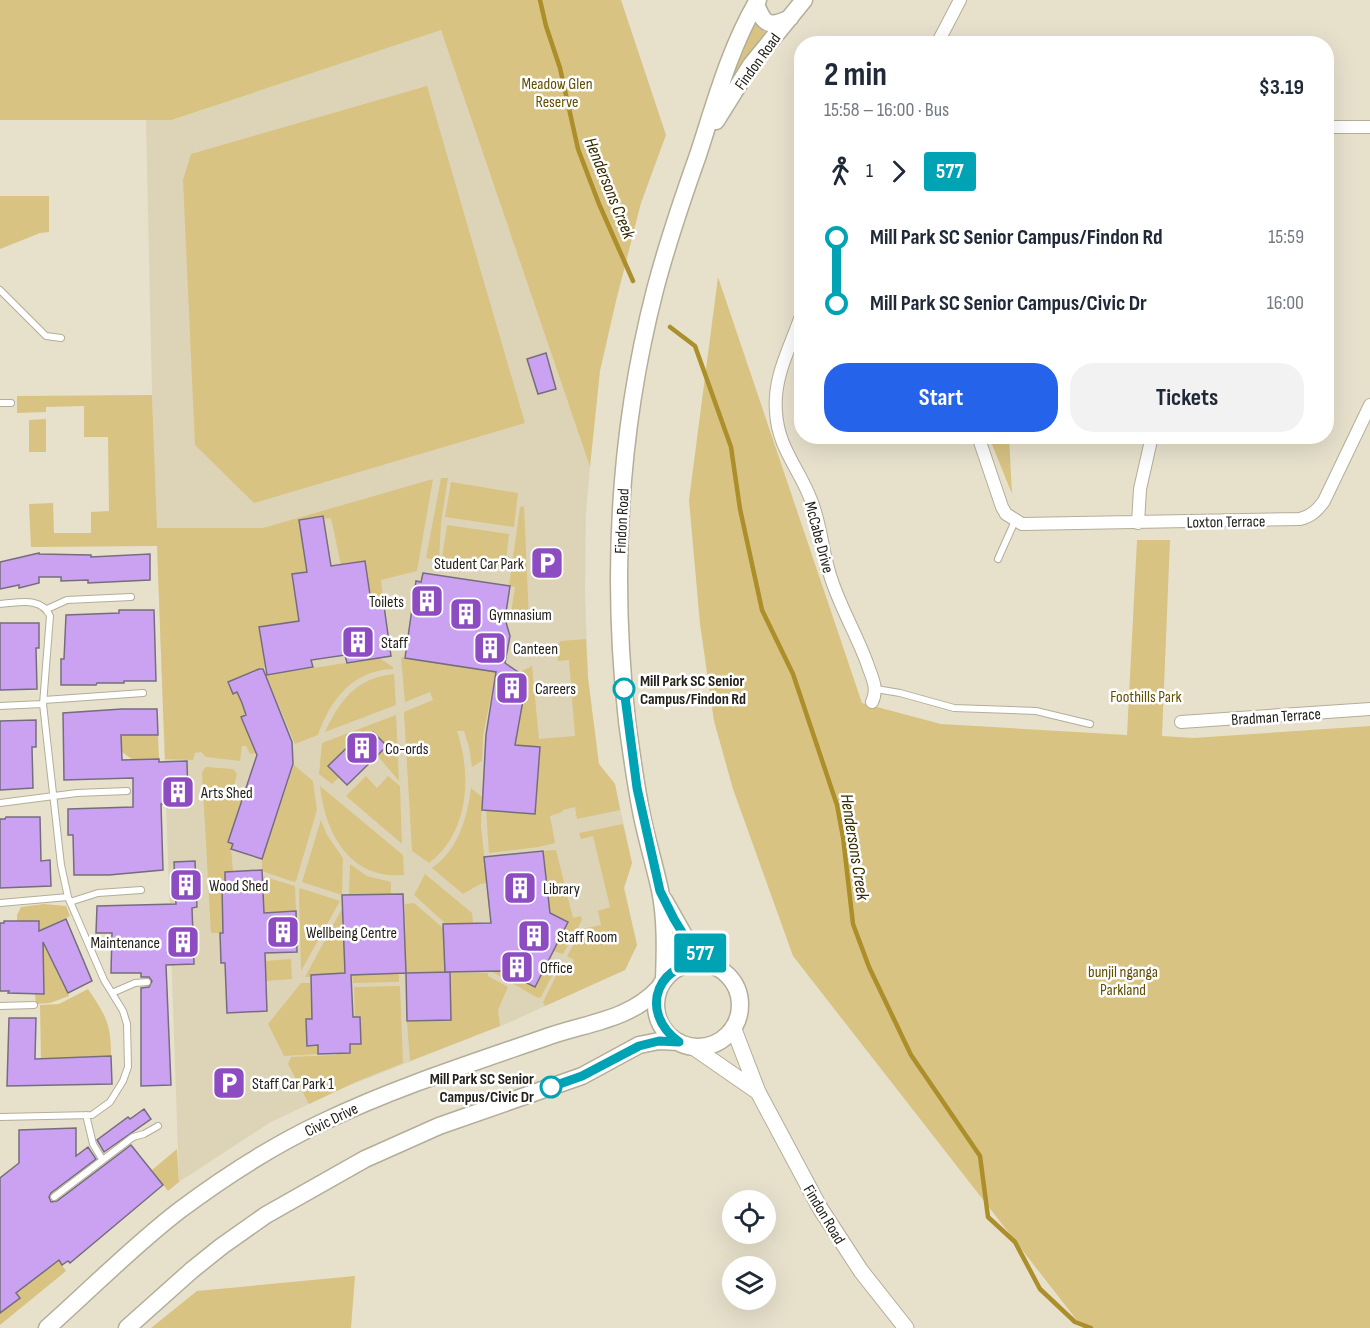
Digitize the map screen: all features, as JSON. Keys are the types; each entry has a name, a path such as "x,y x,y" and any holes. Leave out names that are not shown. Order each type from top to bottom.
{"main road":[{"name":"Findon Road","path":"697,156 718,117 751,65 804,0"},
{"name":"Findon Road","path":"662,984 664,932 660,891 641,812 627,722 619,612 620,531 628,436 642,346 673,226 726,72 757,2"},
{"path":"757,2 761,17 765,22 778,23 790,17"},
{"name":"Findon Road","path":"660,891 685,937 711,965"},
{"path":"127,1328 222,1246 266,1215 365,1159 439,1126 582,1076 639,1046 659,1041 686,1044 705,1046 716,1043 733,1027 740,1001 736,988 722,970 711,965 698,963 685,965 673,971 662,984 656,1000 661,1025 669,1035 686,1044"},
{"name":"Civic Drive","path":"47,1328 179,1211 226,1177 272,1149 378,1097 571,1028 628,1012 651,997 662,984"}],"street":[{"path":"942,36 960,0"},
{"path":"1334,127 1370,127"},
{"name":"McCabe Drive","path":"794,334 777,383 775,399 778,427 787,455 817,514 830,576 856,636 874,695"},
{"name":"Loxton Terrace","path":"1015,521 1030,525 1138,523 1289,519 1312,514 1324,501 1370,405"},
{"path":"981,444 1002,507 1015,521"},
{"path":"1138,523 1140,489 1150,444"},
{"name":"Bradman Terrace","path":"1181,722 1370,709"},
{"name":"Findon Road","path":"733,1027 758,1092 840,1242 906,1328"},
{"name":"Findon Road","path":"686,1044 758,1092"}],"lane":[{"path":"0,290 46,336 61,338"},
{"path":"0,404 10,404"},
{"path":"998,559 1015,521"},
{"path":"47,609 67,600 131,597"},
{"path":"0,604 31,602 47,609 50,616 44,702 52,797 61,865 69,900 104,980 123,1011 127,1024 128,1066 123,1081 110,1102 100,1111 86,1115 0,1117"},
{"path":"0,706 143,693"},
{"name":"McCabe Drive","path":"874,695 900,693 954,708 1036,711 1090,724"},
{"path":"0,803 78,793 127,791"},
{"path":"0,903 69,900 98,893 141,890"},
{"path":"112,993 135,983 147,982"},
{"path":"0,1005 34,1005"},
{"path":"86,1115 93,1144 102,1159"},
{"path":"54,1197 133,1137 158,1126"}],"shaded area":[{"path":"441,29 590,467 586,513 585,591 588,678 598,763 615,784 632,863 624,888 637,945 625,970 508,1023 343,1088 271,1122 179,1182 152,395 146,120 173,120"}],"green space":[{"name":"Meadow Glen Reserve","path":"0,0 621,0 666,135 641,203 616,301 600,371 590,467 441,30 172,120 0,120"},
{"path":"753,22 767,34 726,93 744,37"},
{"path":"427,86 525,423 254,503 195,445 183,180 191,154"},
{"path":"0,196 49,196 49,232 40,233 0,249"},
{"name":"bunjil nganga Parkland","path":"718,277 862,703 941,724 1127,735 1137,540 1170,540 1162,736 1193,738 1370,726 1370,1328 1083,1328 793,956 733,789 714,721 700,624 689,500"},
{"path":"152,395 157,528 263,528 433,479 417,571 381,580 384,606 348,611 347,607 372,603 365,561 341,565 331,518 323,519 322,516 299,520 305,561 329,557 332,568 292,574 299,621 259,627 265,667 228,682 233,693 237,692 246,715 242,717 256,753 250,754 246,746 242,746 240,761 206,757 201,752 195,753 193,760 165,759 157,546 31,547 29,504 53,503 54,533 91,533 91,512 109,511 108,437 84,437 84,406 46,407 46,412 17,413 17,396"},
{"path":"46,419 46,452 29,452 29,420"},
{"path":"992,444 1009,444 1012,494"},
{"path":"441,478 448,478 441,523 439,561 426,558"},
{"path":"451,482 518,493 514,527 445,517"},
{"path":"524,506 529,619 512,623 511,613 515,587 509,586 520,507"},
{"path":"447,525 509,534 505,568 442,558"},
{"path":"586,639 588,678 599,764 615,784 620,810 577,819 575,807 563,810 550,816 555,843 489,853 486,810 535,813 540,747 515,745 527,677 519,675 520,672 532,666 539,739 575,736 569,660 558,661 556,646 561,641"},
{"path":"401,657 496,672 483,735 482,761 472,767 464,731 457,731 465,766 464,802 452,836 442,851 429,863 412,851 404,712 433,700 430,692 405,702"},
{"path":"379,658 393,669 366,675 355,681 336,699 318,735 295,744 266,675"},
{"path":"394,674 396,705 325,732 337,710 351,692 369,680"},
{"path":"396,715 399,781 377,755 387,746 373,732 368,736 363,732 329,765 339,777 332,784 319,774 322,743"},
{"path":"158,735 159,759 133,760 122,752 65,754 63,740"},
{"path":"294,765 313,781 317,810 294,882 262,871 262,860"},
{"path":"206,767 233,769 237,774 233,790 245,791 245,806 240,805 236,818 241,820 231,849 233,871 225,872 225,887 222,887 223,933 211,933 202,772"},
{"path":"366,776 377,788 388,776 400,786 402,844 346,796"},
{"path":"320,786 403,855 404,875 385,875 369,870 344,850 328,820"},
{"path":"471,788 482,797 481,826 487,883 480,884 463,894 432,868 441,861 460,833"},
{"path":"321,820 327,835 343,858 342,895 302,882"},
{"path":"623,824 632,863 624,888 637,945 625,970 545,1006 543,1002 561,966 569,969 574,960 567,956 582,929 601,925 598,911 610,907 593,836 581,839 579,833"},
{"path":"556,850 573,918 581,916 582,920 563,954 553,951 568,922 531,919 549,910 543,851"},
{"path":"350,864 367,876 391,882 391,895 349,895"},
{"path":"425,874 472,913 473,923 446,924 414,895"},
{"path":"262,876 295,886 296,911 270,913 271,953 265,953"},
{"path":"300,888 340,901 301,971 299,891"},
{"path":"414,903 443,928 445,972 406,973 405,904"},
{"path":"44,904 66,906 70,916 40,930 39,921 17,921 21,907"},
{"path":"344,905 347,975 305,977"},
{"path":"44,944 69,996 50,1003 36,1004 35,994 43,994 0,949 38,947"},
{"path":"550,957 558,964 541,997 538,998 491,971 490,965 535,987"},
{"path":"291,959 292,979 266,981 265,961"},
{"path":"450,972 488,973 488,976 508,987 498,1010 500,1026 410,1061 407,1022 451,1020"},
{"path":"399,973 399,982 353,983 352,975"},
{"path":"301,983 310,983 312,1019 306,1019 307,1045 318,1045 318,1054 284,1056 268,1024"},
{"path":"400,986 403,1063 309,1104 288,1064 291,1057 336,1055 350,1044 361,1043 360,1017 355,1017 354,987"},
{"path":"88,989 106,1020 110,1035 111,1056 41,1059 40,1005 59,1004"},
{"path":"177,1149 179,1182 168,1191 152,1170"},
{"path":"52,1250 66,1271 0,1325 0,1313 8,1282"},
{"path":"355,1276 351,1328 151,1328 197,1291"}],"building":[{"path":"546,353 556,389 538,394 527,359"},
{"path":"323,516 331,566 365,561 372,608 384,606 391,656 347,663 345,655 311,660 313,667 267,675 259,627 299,621 292,574 307,572 299,520"},
{"path":"39,553 91,555 91,557 150,554 150,580 88,583 88,580 61,581 61,577 39,577 39,583 19,588 19,585 0,589 0,562"},
{"path":"423,573 510,586 505,619 510,636 505,663 527,678 515,745 540,747 535,814 482,810 486,735 496,672 405,658 416,581 421,582"},
{"path":"119,610 154,610 156,681 61,685 61,659 64,659 66,615 119,613"},
{"path":"0,623 39,623 39,648 36,648 37,689 0,690"},
{"path":"263,669 292,742 293,764 262,859 231,849 233,844 228,842 257,755 241,717 246,715 242,703 237,692 233,694 228,682"},
{"path":"157,709 158,735 121,735 122,760 187,761 188,803 161,804 163,870 109,875 74,875 73,835 68,835 68,809 133,807 133,778 64,780 63,713"},
{"path":"36,720 36,747 32,747 33,788 0,790 0,721"},
{"path":"363,732 368,736 373,732 387,746 347,785 328,766"},
{"path":"40,817 41,861 50,860 51,886 0,888 0,819"},
{"path":"543,851 550,913 568,922 535,987 502,971 445,972 443,924 491,923 484,857"},
{"path":"195,861 197,907 192,908 194,964 166,965 171,1085 141,1086 141,988 149,987 152,981 149,977 141,977 141,973 111,973 112,933 96,933 97,906 176,904 174,862"},
{"path":"262,870 264,913 296,911 297,952 265,953 267,1011 227,1013 225,963 221,963 220,933 223,933 222,887 225,887 225,872"},
{"path":"403,894 406,973 351,975 353,1017 360,1017 361,1044 350,1044 350,1053 318,1054 318,1045 307,1046 306,1019 312,1019 311,975 345,973 342,895"},
{"path":"66,919 92,981 68,993 43,942 44,994 0,991 0,923 39,921 39,931"},
{"path":"450,972 451,1020 407,1021 406,973"},
{"path":"9,1018 36,1018 35,1059 111,1056 112,1084 7,1086"},
{"path":"144,1109 151,1119 104,1152 97,1140 128,1117 130,1119"},
{"path":"76,1128 76,1156 88,1147 96,1159 51,1193 49,1197 51,1202 57,1201 131,1145 163,1185 70,1263 68,1261 62,1265 59,1260 16,1293 20,1298 0,1313 0,1178 19,1163 19,1130"}],"waterway":[{"name":"Hendersons Creek","path":"540,0 560,68 578,149 633,281"},
{"name":"Hendersons Creek","path":"670,327 695,346 731,447 740,509 762,610 793,674 837,805 853,924 869,967 911,1055 980,1156 988,1217 1015,1242 1040,1289 1075,1322 1091,1328"}],"bus line":[{"name":"577","path":"551,1087 582,1076 631,1049 649,1042 679,1042 661,1025 656,1000 659,988 673,971 685,965 698,963 711,965 685,937 660,891 641,812 631,754 624,689"}],"place":[{"name":"Student Car Park","path":"547,563"},
{"name":"Toilets","path":"427,601"},
{"name":"Gymnasium","path":"466,614"},
{"name":"Staff","path":"358,642"},
{"name":"Canteen","path":"490,648"},
{"name":"Careers","path":"512,688"},
{"name":"Mill Park SC Senior Campus/Findon Rd","path":"624,689"},
{"name":"Co-ords","path":"362,748"},
{"name":"Arts Shed","path":"178,792"},
{"name":"Wood Shed","path":"186,885"},
{"name":"Library","path":"520,888"},
{"name":"Wellbeing Centre","path":"283,932"},
{"name":"Staff Room","path":"534,936"},
{"name":"Maintenance","path":"183,942"},
{"name":"Office","path":"517,967"},
{"name":"Staff Car Park 1","path":"229,1083"},
{"name":"Mill Park SC Senior Campus/Civic Dr","path":"551,1087"}],"park label":[{"name":"Foothills Park","path":"1146,696"}]}
